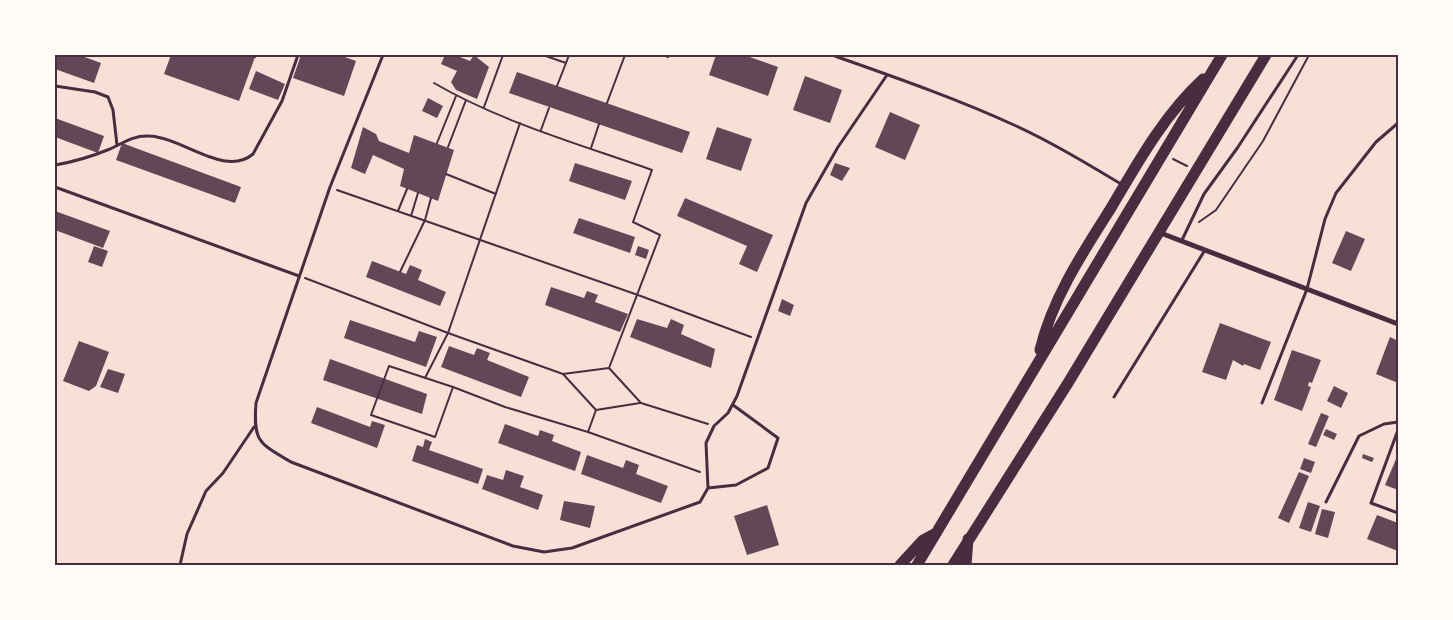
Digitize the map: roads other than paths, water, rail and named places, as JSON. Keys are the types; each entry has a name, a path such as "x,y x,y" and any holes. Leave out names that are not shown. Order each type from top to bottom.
{"highway":[{"path":"918,565 1222,55"},
{"path":"953,565 968,538 1068,383 1266,55"},
{"path":"1038,361 1052,312 1085,250 1162,124 1189,92 1212,71"},
{"path":"900,565 923,540 936,533"},
{"path":"966,565 968,538"}],"street":[{"path":"1158,232 1398,324"}],"lane":[{"path":"55,165 117,145 132,138 150,136 176,142 222,162 234,163 246,160 253,154 282,100 298,55"},
{"path":"382,55 330,187 256,403 254,427 259,440 292,462 513,546 544,552 572,548 700,502 708,488 706,443 714,426 728,414 733,405 806,203 838,147 887,75"},
{"path":"832,55 938,93 1016,126 1072,155 1124,186"},
{"path":"1182,240 1204,194 1238,147 1298,55"},
{"path":"55,86 95,92 108,97 113,110 117,145"},
{"path":"1262,403 1307,290 1325,219 1336,193 1376,142 1398,123"},
{"path":"55,187 300,276"},
{"path":"1114,397 1206,250"},
{"path":"708,488 736,486 768,468 778,438 733,405"},
{"path":"1326,502 1359,436 1384,424 1398,422"},
{"path":"180,565 188,534 206,491 228,467 254,427"},
{"path":"1398,430 1371,503 1398,513"}]}
